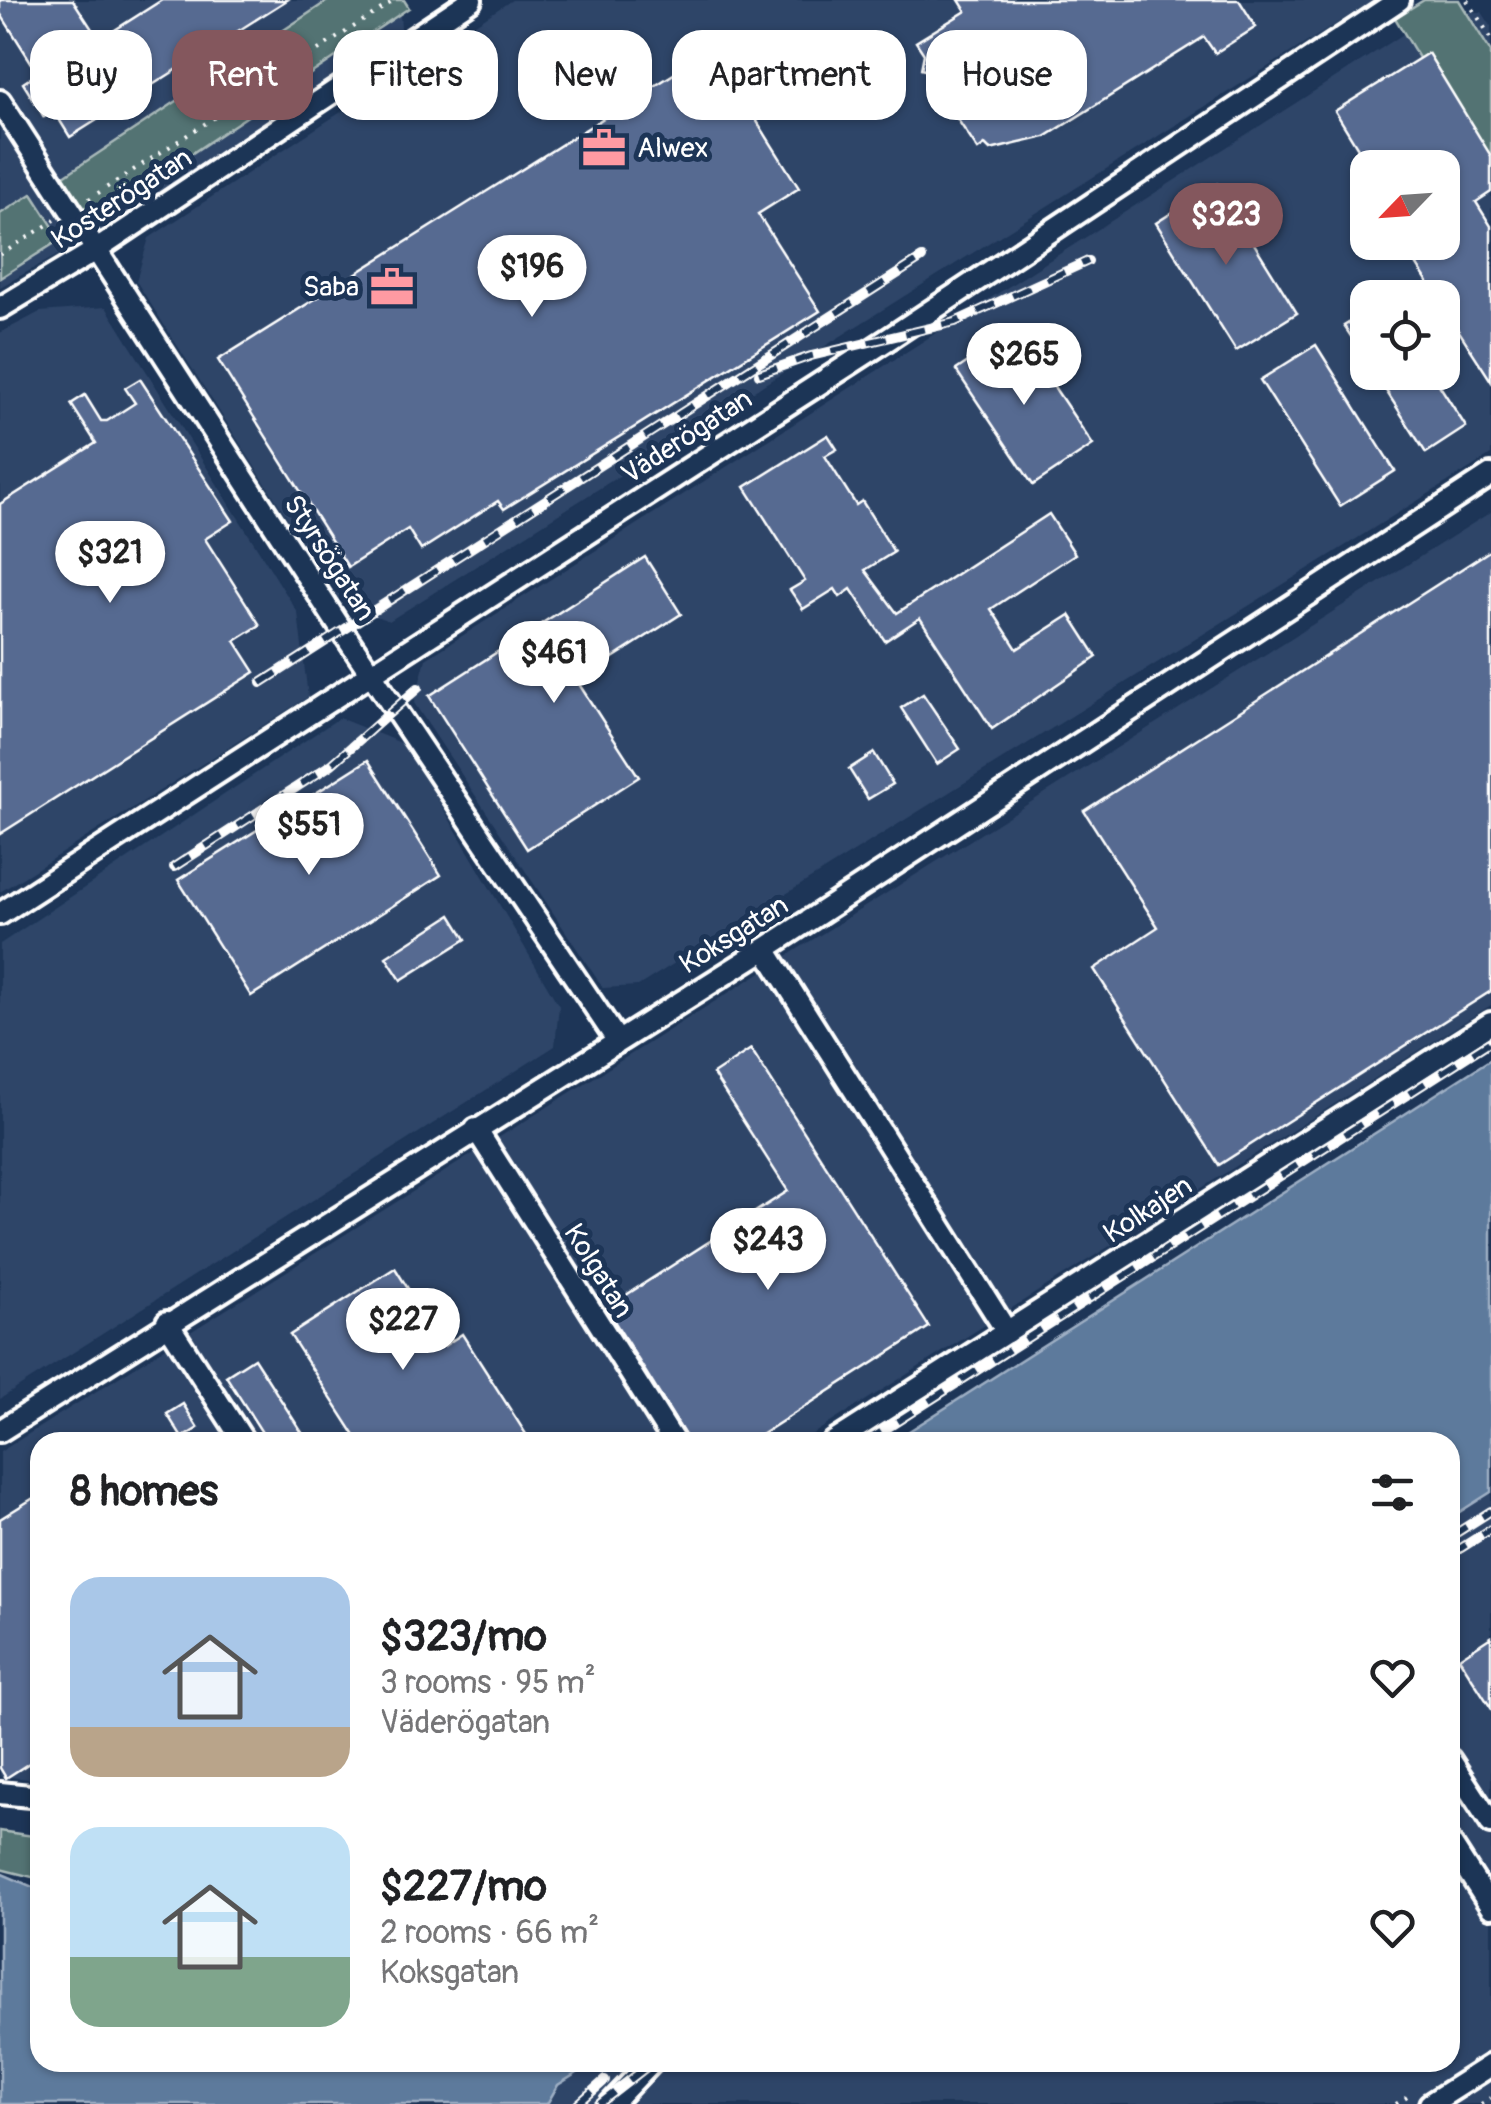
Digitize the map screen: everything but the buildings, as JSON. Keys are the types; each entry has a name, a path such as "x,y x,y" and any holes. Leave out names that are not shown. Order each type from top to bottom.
{"street":[{"name":"Kosterögatan","path":"0,308 98,249 443,7 471,0"},
{"name":"Väderögatan","path":"0,914 890,338 1399,0"},
{"name":"Styrsögatan","path":"0,101 372,674 617,1040"},
{"name":"Koksgatan","path":"0,1431 167,1322 765,949 1491,475"},
{"path":"765,949 1006,1332"},
{"name":"Kolkajen","path":"850,1432 1491,1023"},
{"name":"Kolgatan","path":"476,1128 668,1432"},
{"path":"167,1322 238,1432"},
{"path":"1460,1775 1491,1823"},
{"path":"0,1794 30,1797"},
{"path":"1460,1859 1491,1908"},
{"path":"1430,2104 1491,2065"},
{"path":"611,2104 641,2072"}],"path":[{"path":"0,255 395,0"},
{"path":"1467,0 1491,38"},
{"path":"1481,2104 1491,2098"}],"shaded area":[{"path":"0,0 399,0 400,30 333,30 333,76 313,90 313,30 172,30 172,120 270,120 141,209 0,287"},
{"path":"512,0 1374,0 389,621 342,603 136,281 149,238 333,117 498,120 498,30 466,30"},
{"path":"1438,12 1482,12 1491,26 1491,455 638,986 603,988 414,703 426,659"},
{"path":"106,307 298,613 308,697 0,892 0,333 40,312"},
{"path":"1491,512 1491,1005 816,1432 32,1432"},
{"path":"339,718 406,745 559,1006 555,1046 0,1399 0,944"},
{"path":"1491,1059 1491,1492 1460,1512 1460,1432 908,1432"},
{"path":"30,1433 30,1779 0,1776 0,1452"},
{"path":"1491,1492 1491,2104 547,2104 558,2085 578,2072 1460,2072 1460,1512"},
{"path":"0,1873 30,1886 30,2072 579,2072 558,2085 547,2104 0,2104"}],"green space":[{"path":"329,0 404,0 409,8 376,30 333,30 333,59 313,72 313,30 284,30"},
{"path":"1424,0 1459,0 1491,52 1491,178 1395,18"},
{"path":"172,104 172,120 242,120 91,221 61,178"},
{"path":"32,194 61,239 0,278 0,214"},
{"path":"0,1831 30,1836 30,1876 0,1869"}],"railway":[{"path":"261,683 922,258"},
{"path":"759,374 811,356 955,322 1088,261"},
{"path":"174,867 332,764 418,688"},
{"path":"881,1432 1491,1041"},
{"path":"1460,1531 1491,1511"},
{"path":"1460,1549 1491,1529"},
{"path":"599,2104 640,2072"},
{"path":"578,2104 605,2080"}],"place":[{"name":"Alwex","path":"604,148"},
{"name":"Saba","path":"392,287"}]}
